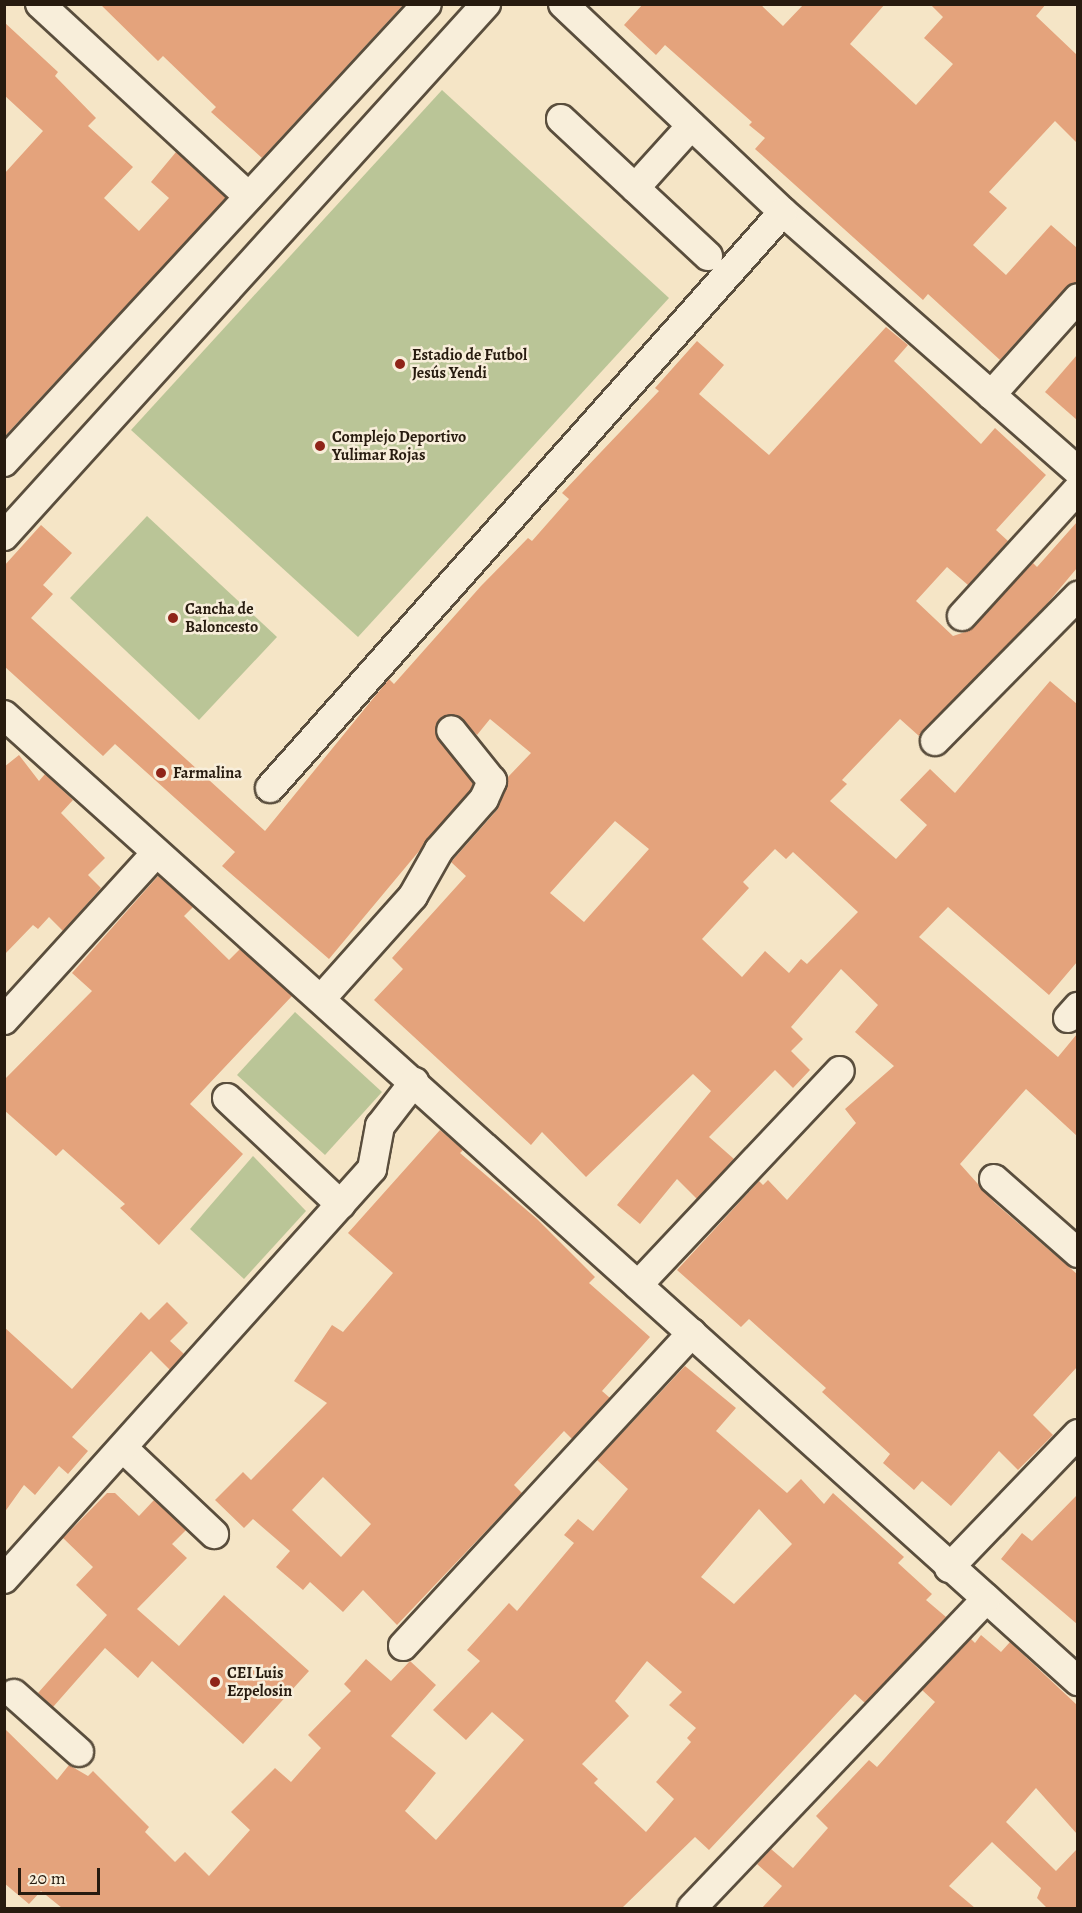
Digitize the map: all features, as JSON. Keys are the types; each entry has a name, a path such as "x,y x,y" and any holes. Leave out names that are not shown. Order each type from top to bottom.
{"street":[{"path":"40,4 249,197"},
{"path":"4,462 427,4"},
{"path":"4,536 486,4"},
{"path":"562,4 783,212 1077,471"},
{"path":"561,119 708,256"},
{"path":"635,188 691,126"},
{"path":"270,788 783,212"},
{"path":"991,395 1077,298"},
{"path":"962,616 1077,489"},
{"path":"935,741 1077,596"},
{"path":"4,715 1077,1681"},
{"path":"321,999 413,896 439,850 484,799 492,781 451,730"},
{"path":"4,1020 156,852"},
{"path":"638,1285 840,1071"},
{"path":"4,1579 124,1449 372,1169 380,1126 414,1082"},
{"path":"227,1098 341,1205"},
{"path":"994,1179 1077,1253"},
{"path":"403,1646 692,1333"},
{"path":"949,1568 1077,1434"},
{"path":"124,1449 214,1534"},
{"path":"692,1908 986,1599"},
{"path":"8,1690 79,1752"}],"green space":[{"name":"Estadio de Futbol Jesús Yendi","path":"442,90 669,298 358,637 131,430"},
{"name":"Cancha de Baloncesto","path":"147,516 277,637 199,720 70,598"},
{"path":"295,1012 382,1092 325,1155 237,1075"},
{"path":"253,1156 306,1211 244,1279 190,1229"}],"building":[{"path":"100,4 404,4 262,158 211,112 216,107 163,56 158,61"},
{"path":"643,4 760,4 783,26 804,4 885,4 850,44 916,105 953,64 924,38 943,17 930,4 1046,4 1036,16 1077,55 1077,143 1055,121 989,192 1007,208 973,245 1006,275 1051,225 1077,248 1077,282 1066,287 1000,360 928,294 923,300 755,149 765,138 749,125 752,122 665,45 656,55 624,25"},
{"path":"4,22 58,72 55,76 96,118 88,126 133,167 104,198 139,231 169,198 151,182 176,152 226,198 4,437 4,174 43,131 4,95"},
{"path":"886,327 908,345 894,361 981,444 995,428 1046,475 996,530 1008,541 968,585 947,567 916,601 953,636 968,631 1033,563 1037,567 1077,522 1077,568 1046,605 919,736 900,719 842,780 847,784 830,801 896,859 927,825 900,800 930,769 955,793 1050,681 1077,704 1077,962 1049,995 948,907 919,937 1058,1057 1077,1034 1077,1136 1026,1089 960,1164 995,1203 1077,1274 1077,1367 1033,1415 1053,1435 1018,1470 999,1451 951,1506 922,1481 914,1490 883,1463 890,1454 822,1392 826,1388 749,1319 741,1327 677,1270 759,1181 763,1185 768,1180 787,1200 856,1123 845,1109 894,1066 855,1032 878,1005 841,969 791,1027 803,1039 791,1051 810,1070 793,1088 775,1070 709,1137 734,1159 697,1199 677,1179 640,1224 617,1205 711,1091 693,1074 586,1177 542,1132 531,1145 374,1000 403,969 392,958 466,876 451,862 497,810 508,777 531,753 490,719 477,735 457,715 440,718 435,733 473,783 470,790 329,959 222,866 235,852 115,744 103,756 4,666 4,566 41,525 72,553 43,585 53,594 31,618 265,831 389,679 394,684 481,586 528,538 532,541 569,499 562,493 659,391 655,388 697,341 724,365 699,394 769,455","holes":["615,821 649,849 584,922 550,893","775,849 786,859 793,852 858,912 807,964 801,959 789,973 765,951 742,977 702,939 749,888 743,882"]},
{"path":"1077,355 1077,420 1045,392"},
{"path":"19,755 39,781 45,774 73,800 61,813 105,858 88,875 101,888 63,931 49,917 38,929 33,925 4,955 4,767"},
{"path":"158,876 193,907 184,916 229,960 240,949 292,996 190,1104 243,1154 159,1245 120,1208 125,1204 63,1149 56,1156 4,1110 4,1080 92,991 72,973"},
{"path":"440,1130 463,1150 460,1153 537,1219 595,1277 589,1283 650,1337 602,1391 610,1398 572,1439 564,1431 514,1485 522,1493 397,1625 363,1590 343,1612 310,1582 303,1590 276,1567 290,1551 253,1519 244,1528 215,1500 243,1472 251,1480 327,1403 294,1381 332,1325 343,1332 393,1273 348,1233","holes":["323,1477 371,1524 341,1557 292,1510"]},
{"path":"167,1302 188,1323 170,1341 184,1354 170,1370 151,1351 72,1437 88,1451 68,1474 59,1466 35,1495 24,1485 4,1513 4,1327 72,1389 141,1312 149,1320"},
{"path":"685,1366 736,1408 716,1431 787,1493 801,1479 824,1504 833,1493 904,1557 898,1563 932,1594 926,1600 946,1617 865,1703 855,1694 709,1850 695,1837 622,1908 62,1908 41,1891 29,1904 4,1883 4,1728 57,1780 69,1765 88,1776 93,1771 149,1827 145,1832 175,1862 185,1852 209,1876 250,1830 231,1812 275,1768 291,1782 321,1748 308,1735 351,1691 344,1684 366,1659 391,1681 410,1661 436,1685 391,1736 436,1773 405,1811 436,1840 524,1740 492,1712 466,1740 433,1710 480,1661 467,1650 509,1603 517,1611 574,1543 564,1535 578,1519 593,1531 628,1489 597,1460","holes":["759,1509 792,1544 734,1604 701,1577","647,1661 682,1692 669,1705 696,1728 687,1738 691,1742 656,1782 674,1799 646,1832 594,1783 598,1779 582,1764 629,1716 615,1701"]},
{"path":"107,1493 115,1493 139,1516 154,1500 186,1530 172,1544 187,1558 137,1609 179,1646 224,1595 309,1671 243,1744 152,1661 138,1678 105,1648 53,1707 38,1693 107,1615 76,1585 93,1567 63,1538"},
{"path":"1077,1495 1077,1624 1001,1559 1022,1533 1032,1541"},
{"path":"981,1635 1001,1652 1010,1642 1077,1705 1077,1834 1036,1788 1006,1822 1056,1871 1077,1849 1077,1908 1047,1908 1037,1898 1041,1888 992,1842 949,1886 975,1908 762,1908 782,1886 757,1864 771,1849 793,1868 828,1828 816,1816 869,1760 877,1767 935,1702 922,1690 971,1639 975,1643"}],"place":[{"name":"Estadio de Futbol Jesús Yendi","path":"400,364"},
{"name":"Complejo Deportivo Yulimar Rojas","path":"320,446"},
{"name":"Cancha de Baloncesto","path":"173,618"},
{"name":"Farmalina","path":"161,773"},
{"name":"CEI Luis Ezpelosin","path":"215,1682"}]}
